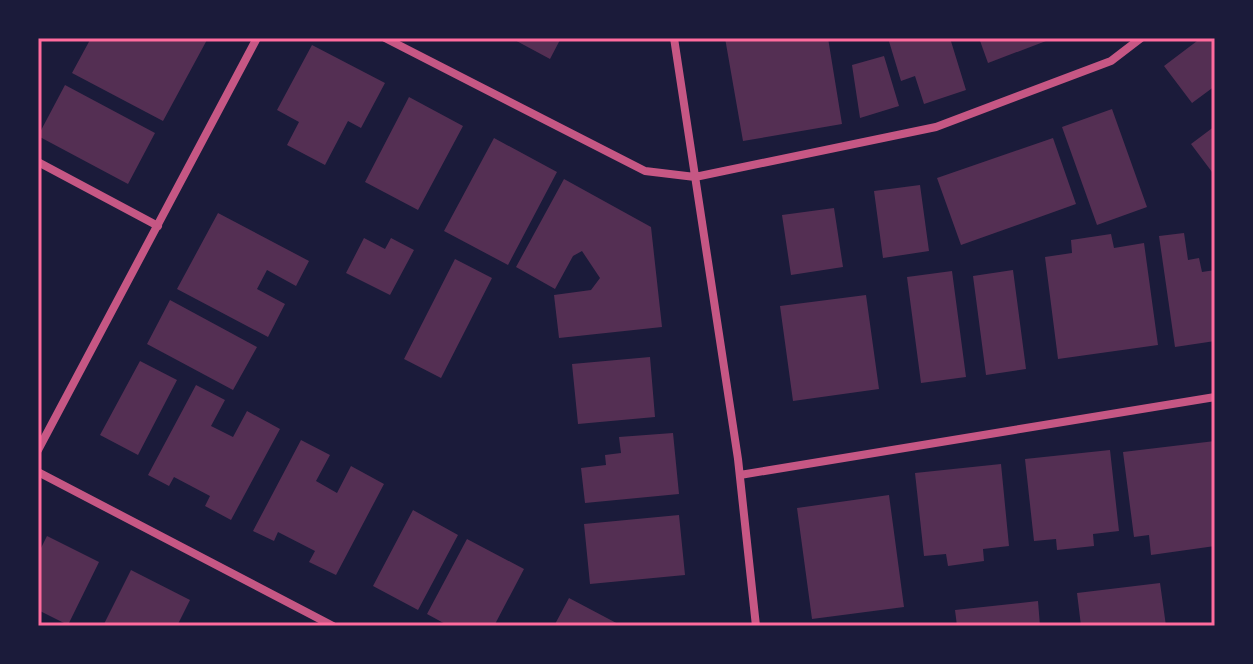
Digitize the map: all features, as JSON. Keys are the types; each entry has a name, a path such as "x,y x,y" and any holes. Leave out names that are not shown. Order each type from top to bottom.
{"street":[{"path":"38,450 257,38"},
{"path":"385,38 645,171 695,177 936,127 1111,61 1141,38"},
{"path":"674,38 740,475 756,626"},
{"path":"38,162 158,226"},
{"path":"740,475 1215,397"},
{"path":"38,472 333,626"}],"building":[{"path":"91,38 208,38 163,121 72,73"},
{"path":"511,38 561,38 550,59"},
{"path":"725,38 828,38 842,124 743,141"},
{"path":"888,38 950,38 966,90 924,104 915,76 901,81"},
{"path":"979,38 1045,38 1046,41 988,63"},
{"path":"1201,38 1215,38 1215,86 1192,103 1164,66"},
{"path":"312,45 385,83 361,128 348,121 325,165 287,145 299,122 277,110"},
{"path":"884,56 899,106 860,118 852,65"},
{"path":"65,85 155,133 128,184 38,136"},
{"path":"409,97 463,126 418,210 365,182"},
{"path":"1112,109 1147,207 1097,225 1062,127"},
{"path":"1215,126 1215,176 1191,144"},
{"path":"494,138 557,172 508,265 444,231"},
{"path":"1053,138 1076,204 961,245 937,178"},
{"path":"564,179 651,227 662,327 559,338 554,295 591,290 600,278 582,251 573,256 555,289 516,267"},
{"path":"920,185 929,251 883,258 874,191"},
{"path":"834,208 843,267 791,275 782,215"},
{"path":"218,213 309,261 296,286 267,270 257,289 285,304 268,337 177,289"},
{"path":"1184,233 1188,260 1199,258 1202,272 1215,270 1215,341 1175,347 1159,236"},
{"path":"1111,234 1114,248 1144,243 1158,345 1058,359 1045,257 1072,253 1071,240"},
{"path":"364,238 385,249 391,238 414,250 390,295 346,273"},
{"path":"455,259 492,278 441,378 404,359"},
{"path":"1013,270 1026,369 986,375 973,276"},
{"path":"952,271 966,377 921,383 907,277"},
{"path":"866,295 879,389 793,401 780,306"},
{"path":"170,300 257,347 233,390 147,344"},
{"path":"650,357 655,417 578,424 572,364"},
{"path":"140,361 177,380 138,455 100,435"},
{"path":"196,385 225,400 211,426 233,437 247,411 280,429 231,520 205,506 210,496 174,477 169,486 148,475"},
{"path":"673,433 679,494 585,503 581,468 606,465 605,455 621,453 619,437"},
{"path":"301,440 330,455 316,481 337,493 351,466 384,484 336,575 309,562 315,551 278,532 274,541 253,531"},
{"path":"1215,441 1215,546 1151,555 1149,535 1134,537 1123,452"},
{"path":"1110,450 1119,531 1093,534 1094,546 1057,550 1056,539 1034,541 1025,459"},
{"path":"1001,464 1009,546 983,549 984,561 948,566 946,554 924,556 915,473"},
{"path":"889,495 904,607 812,619 797,508"},
{"path":"413,510 458,535 418,610 373,586"},
{"path":"679,515 685,575 590,584 584,524"},
{"path":"47,536 99,562 68,625 38,610 38,554"},
{"path":"467,539 524,569 494,626 449,626 427,614"},
{"path":"131,570 190,600 177,626 103,626"},
{"path":"1160,583 1166,626 1081,626 1077,593"},
{"path":"569,598 622,626 554,626"},
{"path":"1038,601 1040,626 957,626 955,610"}]}
